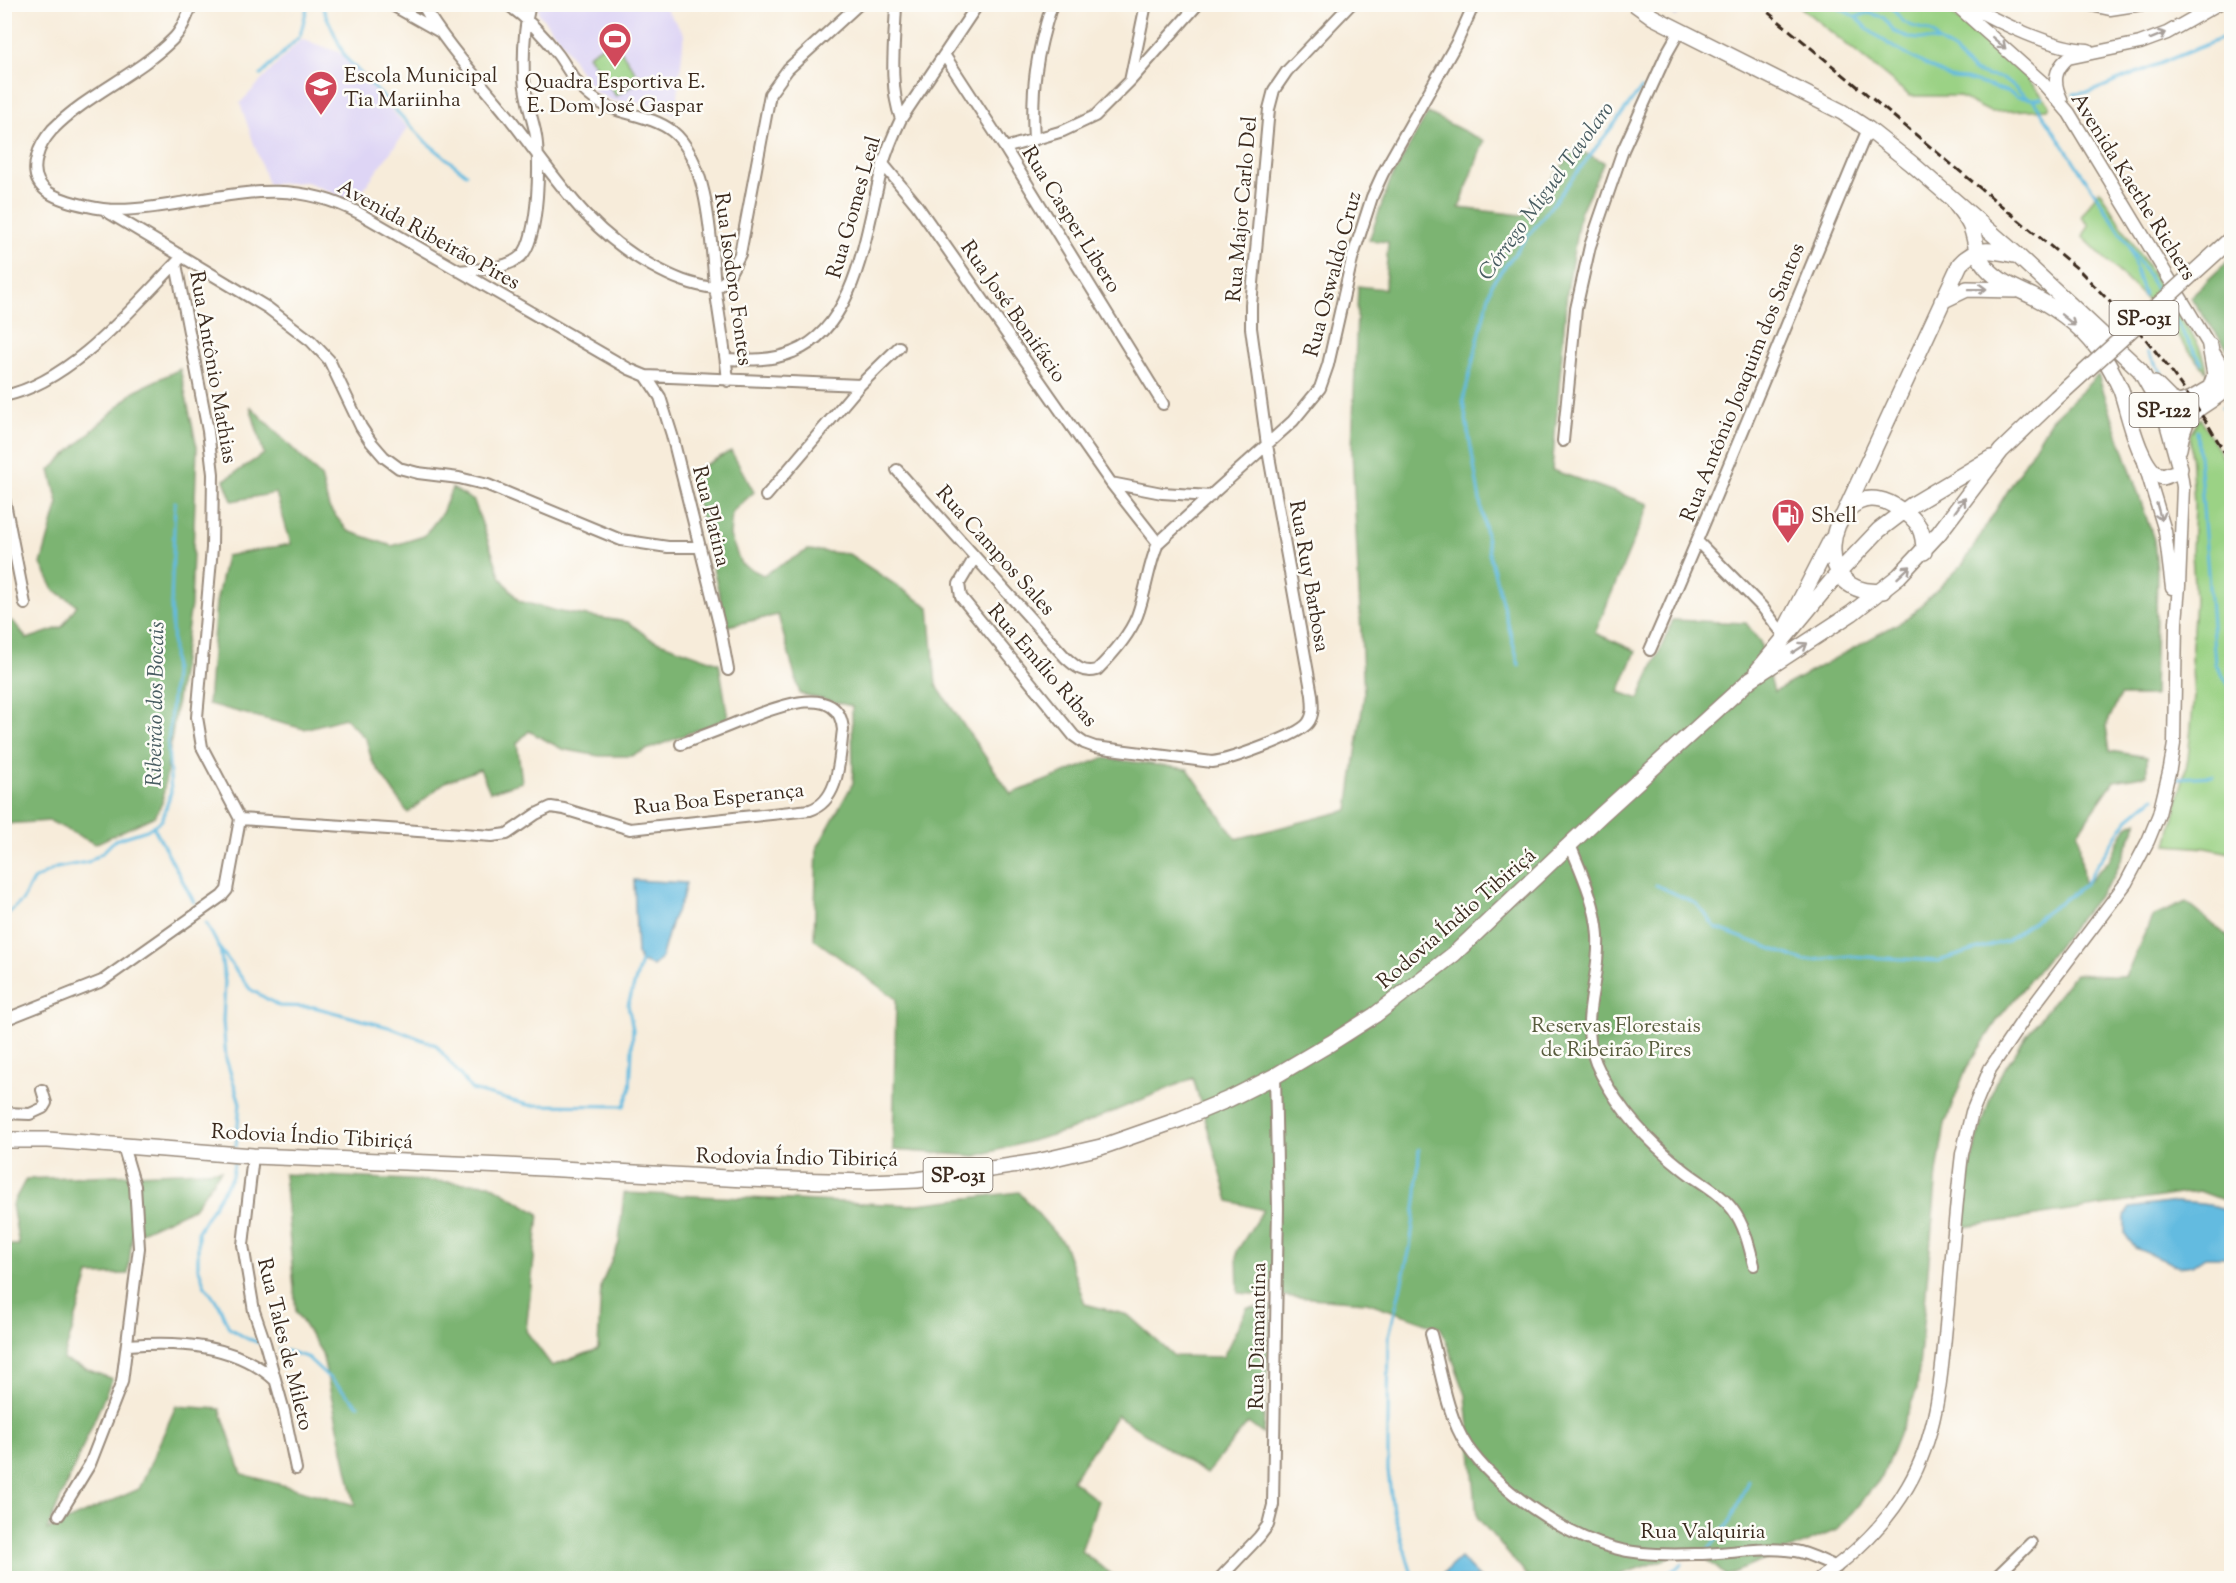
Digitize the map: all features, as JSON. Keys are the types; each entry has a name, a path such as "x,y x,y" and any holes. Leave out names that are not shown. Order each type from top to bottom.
{"highway":[{"path":"1635,4 1653,17 1815,96 1868,129 1911,163 2017,255"},
{"path":"1955,203 1971,227 1976,251"},
{"name":"Rodovia Índio Tibiriçá","path":"1751,679 1882,591 1924,552 2001,452 2056,398 2232,238"},
{"path":"1773,652 1843,516 1960,264 1976,251 1992,250 2017,255"},
{"name":"SP-122","path":"1976,251 1995,276 2062,314 2094,343 2120,389 2143,456"},
{"path":"1995,276 1994,264 2000,258 2017,255"},
{"name":"SP-122","path":"2017,255 2140,370 2165,414 2179,461"},
{"path":"1942,301 1967,289 2018,290"},
{"path":"2210,346 2215,368 2227,388"},
{"path":"2140,370 2169,399 2178,403 2227,388"},
{"path":"2143,456 2158,476 2170,476 2177,472 2181,433 2187,417 2227,388"},
{"name":"Rodovia Índio Tibiriçá","path":"4,1140 48,1140 253,1156 869,1182 917,1180 1014,1166 1101,1147 1181,1119 1275,1076 1375,1015 1420,981 1454,954 1751,679 1792,632 1839,572 1879,530 1926,496 2001,452"},
{"path":"1867,461 1868,479 1882,500 1903,511 1918,524 1923,536 1924,552"},
{"path":"1843,516 1860,502 1882,500 1903,503 1926,496"},
{"path":"1879,530 1904,522 1918,524"},
{"path":"1833,535 1833,560 1839,572 1855,588 1872,592 1882,591"},
{"path":"1854,555 1850,572 1855,588"}],"main road":[{"name":"Avenida Kaethe Richers","path":"1955,4 2042,82 2069,113 2210,346"},
{"path":"1966,4 2009,26 2067,47 2101,50"},
{"path":"2087,4 2110,9 2142,4"},
{"path":"2069,113 2056,85 2057,69 2068,58 2140,43 2167,33 2218,4"},
{"name":"SP-122","path":"2143,456 2165,531 2176,622"},
{"name":"SP-122","path":"1820,1578 1837,1567 1883,1521 1908,1486 1934,1420 1943,1360 1962,1154 1966,1132 1982,1087 1990,1069 2025,1017 2126,883 2148,842 2159,814 2174,744 2176,622 2183,487 2179,461"}],"street":[{"name":"Avenida Ribeirão Pires","path":"192,4 174,38 153,57 52,131 39,149 35,175 40,186 52,195 106,211 132,210 272,191 297,192 339,203 629,369 646,376"},
{"path":"390,4 443,34"},
{"path":"422,4 589,220 615,243 671,276 701,286 716,288 727,279 740,254 771,94 788,69 859,4"},
{"name":"Rua Isodoro Fontes","path":"507,4 527,18 584,91 597,102 614,111 659,124 672,131 683,144 693,162 707,209 728,381"},
{"path":"459,271 508,263 518,259 530,244 534,224 537,154 524,79 524,51 530,4"},
{"path":"896,4 894,90 901,119"},
{"name":"Rua Gomes Leal","path":"726,359 774,358 794,352 814,340 831,324 844,302 855,275 883,164 901,119 978,4"},
{"path":"1034,140 1036,57 1052,4"},
{"path":"1130,81 1146,4"},
{"path":"1005,148 1077,126 1095,116 1130,81 1198,4"},
{"name":"Rua Major Carlo Del","path":"1267,445 1251,328 1251,305 1259,240 1269,109 1274,90 1287,71 1350,4"},
{"name":"Rua Oswaldo Cruz","path":"1158,543 1293,421 1320,388 1328,365 1352,259 1372,197 1383,173 1457,42 1474,4"},
{"path":"1563,441 1576,309 1590,246 1623,150 1666,53 1680,30"},
{"name":"Rua Casper Libero","path":"945,56 1005,148 1163,404"},
{"name":"Rua Antônio Joaquim dos Santos","path":"1650,650 1698,542 1868,129"},
{"name":"Rua José Bonifácio","path":"883,164 916,204 1112,483 1158,543"},
{"path":"106,211 179,260 268,308 311,341 329,360 371,442 384,457 399,468 488,485 621,540 644,545 700,547"},
{"path":"4,396 45,380 78,360 179,260"},
{"name":"Rua Antônio Mathias","path":"179,260 208,431 213,474 212,548 197,717 198,733 202,747 240,819"},
{"path":"766,496 860,385 899,347"},
{"path":"646,376 860,385"},
{"name":"Rua Platina","path":"646,376 660,397 663,406 721,632 728,670"},
{"name":"Rua Ruy Barbosa","path":"1267,445 1312,695 1312,713"},
{"name":"Rua Campos Sales","path":"897,470 1065,657 1079,669 1097,670 1129,631 1136,617 1158,543"},
{"path":"1112,483 1162,493 1211,496"},
{"path":"4,498 25,604"},
{"path":"1698,542 1762,607 1783,634"},
{"name":"Rua Emílio Ribas","path":"975,557 959,584 961,597 1074,736 1084,743 1192,761 1220,762 1297,732 1310,721 1312,713"},
{"path":"1762,607 1779,618 1791,619"},
{"name":"Rua Boa Esperança","path":"240,819 492,836 507,834 536,814 551,807 636,829 810,810 825,801 835,782 843,729 840,714 827,705 803,701 784,704 681,744"},
{"path":"4,1020 102,981 222,896 227,890 240,819"},
{"path":"1570,845 1590,895 1598,936 1597,966 1588,1018 1590,1042 1599,1071 1610,1090 1646,1136 1684,1170 1715,1191 1733,1209 1746,1234 1754,1265"},
{"name":"Rua Diamantina","path":"1220,1578 1259,1538 1268,1525 1273,1505 1278,1208 1275,1076"},
{"path":"4,1113 30,1114 43,1108 46,1103 42,1090"},
{"path":"59,1515 90,1464 122,1382 139,1248 135,1186 123,1146"},
{"name":"Rua Tales de Mileto","path":"253,1156 243,1245 254,1311 284,1411 296,1469"},
{"name":"Rua Valquiria","path":"1431,1334 1454,1418 1467,1445 1484,1466 1518,1499 1550,1519 1587,1539 1615,1549 1697,1555 1759,1549 1797,1551 1837,1567"},
{"path":"128,1345 170,1344 223,1352 260,1366 275,1380"},
{"path":"1995,1578 2031,1543"}],"shaded area":[{"path":"538,4 663,5 684,34 676,116 649,104 613,101 595,92 563,43 539,14"},
{"path":"1660,5 1685,5 1676,17"},
{"name":"Escola Municipal Tia Mariinha","path":"301,39 339,52 408,128 354,202 307,182 268,184 240,103"}],"green space":[{"path":"1891,4 1941,5 2025,76 2050,105 2048,109 1990,112 1958,96 1910,96 1798,5 1886,5 1889,7"},
{"name":"Quadra Esportiva E. E. Dom José Gaspar","path":"613,39 641,80 616,96 588,55"},
{"name":"Reservas Florestais de Ribeirão Pires","path":"1428,113 1484,141 1459,208 1522,215 1576,149 1604,162 1580,213 1567,292 1552,470 1649,504 1595,633 1636,651 1619,692 1639,699 1673,620 1746,623 1760,642 1774,692 1908,618 1963,564 2051,420 2098,375 2154,540 2157,570 2154,696 2120,696 2106,726 2110,751 2147,757 2147,775 2114,781 2078,832 2084,885 2108,862 2127,826 2138,821 2113,878 1998,1019 1966,1069 1945,1124 1937,1173 1917,1389 1882,1477 1837,1530 1726,1576 1695,1549 1610,1578 1528,1577 1477,1517 1466,1395 1441,1328 1367,1302 1238,1293 1237,1251 1263,1210 1229,1201 1193,1078 1067,1131 976,1156 893,1150 896,999 814,939 817,848 853,783 852,706 800,694 778,615 727,626 690,473 731,451 754,492 732,512 730,536 741,564 763,575 808,550 849,554 929,607 936,685 1011,794 1103,758 1188,769 1236,839 1348,810 1364,695 1352,450 1358,286 1385,289 1388,242 1369,240 1390,181"},
{"path":"2099,190 2162,289 2149,302 2083,237 2089,225 2081,217"},
{"path":"2231,258 2231,354 2190,297"},
{"path":"2175,309 2200,348 2206,371 2164,320"},
{"path":"180,369 197,447 191,605 162,803 155,816 95,844 50,821 5,824 5,622 13,621 27,639 62,627 77,605 54,590 41,564 58,503 50,470 136,390"},
{"path":"250,406 321,477 329,508 348,531 392,546 424,536 442,513 452,488 474,501 501,578 519,601 561,612 628,622 651,639 719,663 728,718 631,756 599,756 562,749 529,731 517,743 522,782 490,792 480,769 445,782 408,813 372,761 366,739 345,718 304,729 208,704 216,603 226,556 291,544 276,493 232,501 224,480 264,454"},
{"path":"2200,418 2231,473 2231,853 2206,848 2167,845 2188,759 2194,695 2191,658 2195,600 2192,552 2194,505 2190,433"},
{"path":"2186,902 2231,939 2231,1203 2199,1191 1964,1227 1967,1183 1975,1147 1995,1083 2026,1036 2075,974 2125,977 2152,917"},
{"path":"221,1170 194,1208 132,1236 128,1274 89,1275 63,1360 112,1379 47,1530 139,1489 176,1406 220,1409 242,1474 355,1505 322,1353 296,1312 284,1174 490,1184 539,1214 526,1331 552,1366 598,1349 601,1285 619,1243 624,1193 910,1205 1019,1192 1064,1244 1085,1304 1128,1315 1174,1356 1223,1357 1247,1308 1271,1306 1263,1434 1248,1423 1206,1474 1117,1415 1072,1480 1098,1501 1081,1551 1116,1578 5,1578 4,1245 19,1245 12,1205 26,1179"}],"water":[{"path":"634,880 686,883 661,959 653,966 641,962 637,954"},
{"path":"2176,1202 2211,1205 2231,1212 2231,1257 2205,1257 2193,1265 2180,1267 2135,1248 2125,1234 2125,1215 2130,1208"},
{"path":"1460,1558 1480,1578 1438,1578"}],"waterway":[{"path":"261,75 300,36 308,4"},
{"path":"321,4 345,57 426,142 466,174"},
{"path":"1831,4 1856,17 1867,29 1896,49 1951,78 1966,79 2018,97 2033,99 2129,245 2144,296"},
{"path":"1890,4 1903,21 1927,30 1938,41"},
{"path":"1856,17 1868,13 1883,17 1895,32 1911,38 1938,41 1955,51 1974,71 2003,78 2026,97"},
{"path":"2074,94 2090,92 2232,34"},
{"name":"Córrego Miguel Tavolaro","path":"1519,665 1489,553 1463,401 1492,283 1641,89"},
{"path":"2033,99 2042,98"},
{"path":"2130,247 2161,297"},
{"path":"2166,305 2202,363"},
{"path":"2147,352 2177,394"},
{"path":"2222,407 2232,424"},
{"path":"2197,430 2215,664 2232,690"},
{"name":"Ribeirão dos Bocais","path":"4,917 22,901 33,880 56,868 88,862 102,853 115,840 147,830 162,820 171,792 168,746 174,675 171,604 175,502"},
{"path":"2172,781 2176,778 2213,776"},
{"path":"1656,885 1697,904 1716,928 1805,961 1849,956 1938,961 2006,941 2084,885 2127,820 2154,797"},
{"path":"153,826 194,902"},
{"path":"206,923 220,949 225,982 223,1021 226,1059 240,1103 236,1146"},
{"path":"220,949 250,989 279,1006 314,1007 392,1028 436,1045 472,1090 528,1105 624,1106 630,1090 633,1029 628,1005 641,962"},
{"path":"1413,1578 1393,1511 1388,1471 1389,1336 1410,1248 1417,1193 1419,1149"},
{"path":"234,1163 232,1176 198,1231 198,1266 205,1286 219,1305 229,1328 260,1343"},
{"path":"279,1349 307,1357 358,1405"},
{"path":"1709,1549 1731,1520 1748,1481"},
{"path":"1646,1578 1672,1571 1682,1564"}],"railway":[{"path":"1758,4 2079,270 2144,337 2168,367 2207,423 2232,465"}],"place":[{"name":"Quadra Esportiva E. E. Dom José Gaspar","path":"615,68"},
{"name":"Escola Municipal Tia Mariinha","path":"321,116"},
{"name":"Shell","path":"1788,544"}]}
